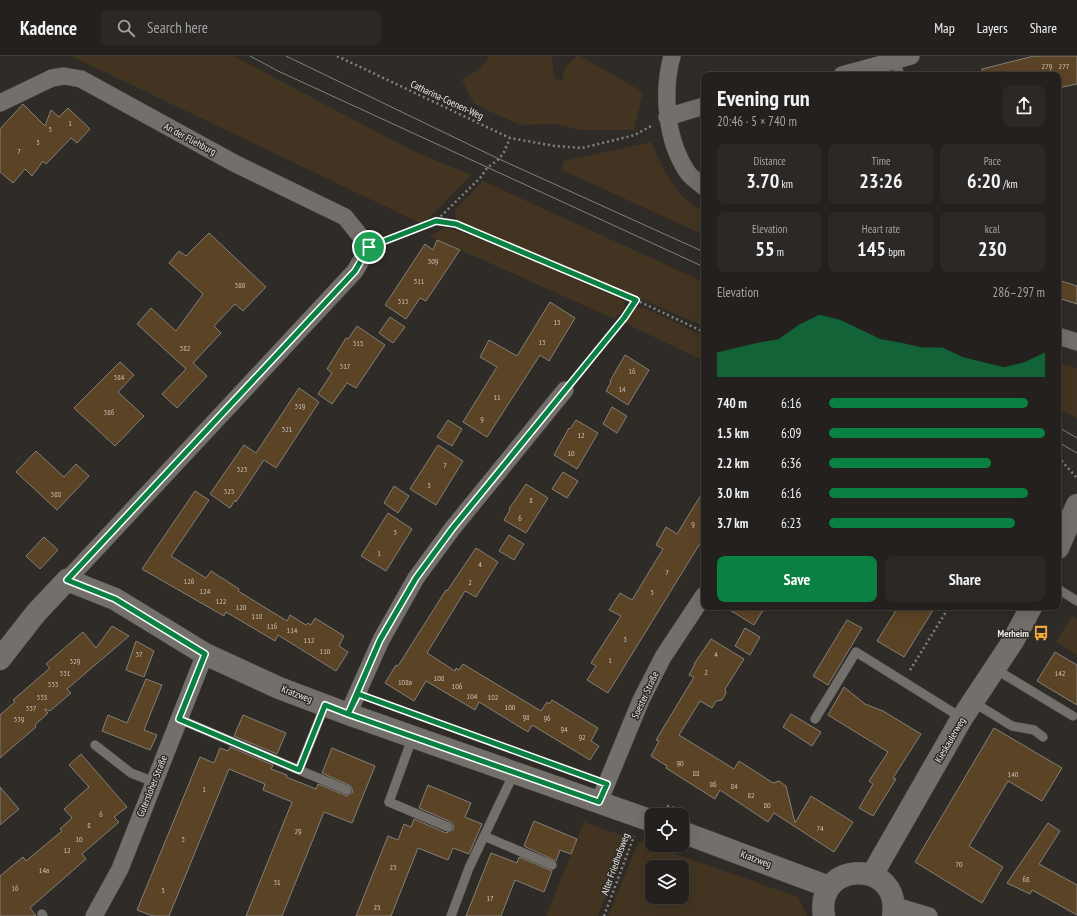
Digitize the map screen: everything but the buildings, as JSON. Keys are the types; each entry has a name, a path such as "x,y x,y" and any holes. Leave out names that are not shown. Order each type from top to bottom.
{"street":[{"path":"672,56 669,67 667,117 680,158 689,174 701,184"},
{"path":"858,72 902,64"},
{"name":"An der Fliehburg","path":"0,103 52,78 64,76 81,79 234,163 345,218 369,247"},
{"path":"667,117 701,107"},
{"path":"0,659 36,614 67,580 355,271 369,247"},
{"path":"1061,337 1077,342"},
{"path":"348,714 380,640 416,578 452,529 565,390"},
{"path":"1061,541 1077,505"},
{"name":"Kratzweg","path":"67,580 115,599 205,654 279,688 348,714 515,771 599,802 645,812"},
{"name":"Soester Straße","path":"599,802 642,700 659,664 687,618 701,599"},
{"name":"Kieskaulerweg","path":"872,875 968,710 1013,641 1029,610"},
{"name":"Gütersloher Straße","path":"94,916 120,869 205,654"},
{"name":"Kratzweg","path":"689,825 830,887"},
{"path":"824,916 822,909 824,897 830,887 840,878 853,873 872,875 883,882 891,893 894,911 929,916"}],"lane":[{"path":"1061,591 1077,601"},
{"path":"815,719 856,652 904,680 968,710 1012,726 1034,730 1043,737"},
{"path":"995,669 1073,716"},
{"path":"299,770 325,705"},
{"path":"179,719 347,790"},
{"path":"413,736 389,802 448,827"},
{"path":"95,745 131,773 154,782"},
{"path":"451,916 469,868 515,771"},
{"path":"484,836 552,865"}],"path":[{"name":"Catharina-Coenen-Weg","path":"337,56 510,138 555,146 582,148 635,135 667,117"},
{"path":"369,247 436,221 480,178 487,168 500,159 510,138"},
{"path":"436,221 456,224 636,300 701,331"},
{"path":"565,390 636,300"},
{"path":"1061,461 1077,478"},
{"path":"904,680 947,610"},
{"name":"Alter Friedhofsweg","path":"604,916 645,831"}],"shaded area":[{"path":"71,56 234,56 409,149 471,175 427,220 420,223"},
{"path":"490,56 552,56 554,78 562,81 565,67 577,56 580,56 643,92 634,130 580,130 556,124 520,125 474,104 462,80 478,70"},
{"path":"651,142 665,172 682,196 701,211 701,234 562,170 564,161"},
{"path":"483,181 701,281 701,325 456,220 455,210"},
{"path":"444,228 455,230 519,255 625,301 624,308 615,319 429,236"},
{"path":"637,307 644,308 701,335 701,360 625,323"},
{"path":"1061,363 1077,368 1077,418 1061,410"},
{"path":"1072,616 1077,619 1077,655 1056,642"},
{"path":"584,822 629,838 598,916 546,916"},
{"path":"639,841 645,843 645,852 670,852 798,897 807,916 608,916"}],"tram line":[{"path":"250,56 278,71 701,266"},
{"path":"286,56 499,159 701,251"},
{"path":"1061,429 1077,438"},
{"path":"1061,444 1077,453"}],"place":[{"name":"Merheim","path":"1041,633"}],"route":[{"path":"369,247 355,271 67,580 115,599 205,654 179,719 299,770 325,705 348,714 358,694 607,784 599,802 515,771 348,714 358,694 380,640 416,578 452,529 624,318 636,300 456,224 436,221 369,247"}]}
